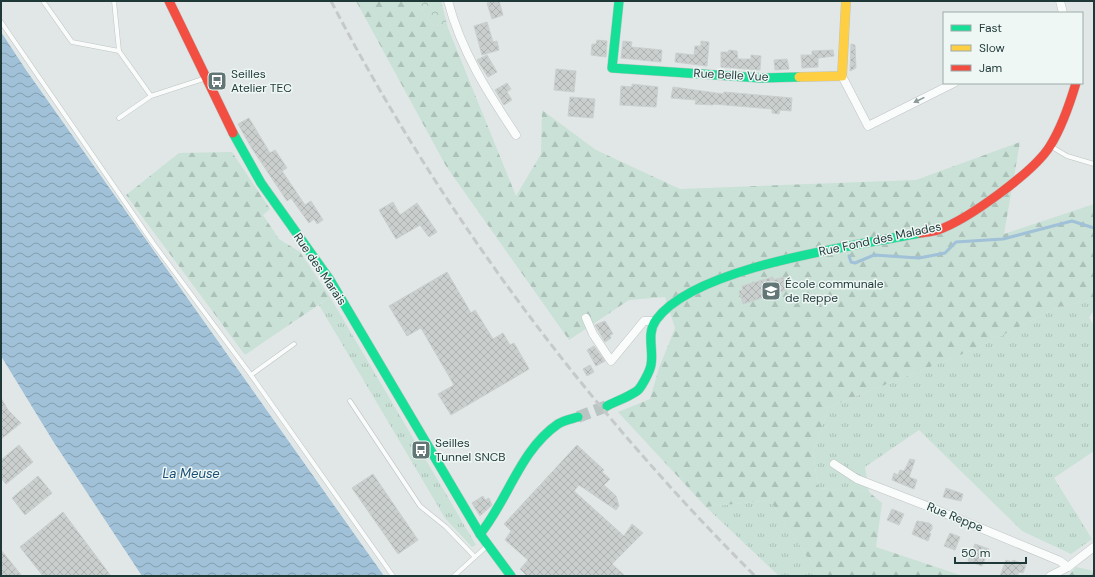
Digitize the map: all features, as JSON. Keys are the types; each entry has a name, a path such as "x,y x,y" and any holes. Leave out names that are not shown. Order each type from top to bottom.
{"street":[{"name":"Rue des Marais","path":"169,1 224,118 261,183 330,280 480,534"},
{"path":"448,1 453,20 475,71 516,135"},
{"name":"Rue Belle Vue","path":"619,1 612,68 761,78 842,76"},
{"path":"846,1 842,76 868,126 952,84"},
{"path":"1060,1 1063,12"},
{"name":"Rue Fond des Malades","path":"586,318 593,334 611,361 644,320 655,321 672,304 699,288 728,276 795,257 938,230 973,213 1027,171 1050,146 1071,99 1076,84"},
{"path":"608,406 639,390 651,365 650,338 655,321"},
{"path":"511,576 487,546 480,534 489,524 529,454 543,436 559,424 578,417"},
{"name":"Rue Reppe","path":"834,464 857,479 932,508 1060,562 1068,567"},
{"path":"1050,576 1068,567 1094,547"}],"lane":[{"path":"44,1 72,42 119,51"},
{"path":"114,1 119,51 151,96"},
{"path":"1,22 153,243 251,375 393,576"},
{"path":"119,118 151,96 205,78"},
{"path":"1050,146 1067,156 1094,164"},
{"path":"251,375 294,344"},
{"path":"350,401 420,506 446,527 475,557"},
{"path":"454,576 487,546"}],"green space":[{"path":"356,1 417,1 431,24 448,28 516,196 541,154 542,110 596,150 680,189 916,180 1020,142 1004,234 1094,204 1094,299 1058,307 975,349 829,407 813,452 818,488 869,492 882,503 876,547 963,576 820,576 770,500 706,507 618,412 650,399 659,368 675,328 665,297 629,300 569,340 446,166"},
{"path":"417,1 441,1 448,28 431,24"},
{"path":"232,152 270,209 263,215 279,239 300,252 330,297 245,355 126,195 179,153"},
{"path":"330,297 476,545 472,547 445,518 319,305"},
{"path":"1094,299 1094,310 1089,318 1094,325 1094,451 1054,478 1092,539 1071,554 1022,531 919,430 865,467 869,492 818,488 813,452 829,407 975,349 1058,307"},
{"path":"770,500 820,576 779,576 706,507"},
{"path":"1076,567 1094,571 1094,576 1068,576"}],"water":[{"name":"La Meuse","path":"1,32 26,70 384,576 142,576 53,441 1,356"}],"building":[{"path":"499,1 503,15 492,19 487,3"},
{"path":"487,22 493,42 497,41 499,50 482,55 474,26"},
{"path":"597,40 607,41 606,57 591,55 592,44 596,44"},
{"path":"623,41 632,42 631,47 662,50 661,62 621,58"},
{"path":"701,41 709,42 707,66 675,62 676,53 694,55 695,46 701,46"},
{"path":"851,44 855,45 856,68 850,71"},
{"path":"729,50 737,51 738,59 751,59 751,55 761,56 760,70 721,67 721,52 728,52"},
{"path":"833,50 834,56 818,58 818,67 802,68 801,55 812,55 812,51"},
{"path":"487,55 497,72 488,77 477,60"},
{"path":"787,59 789,69 775,70 774,60"},
{"path":"556,69 576,71 574,92 554,90"},
{"path":"507,83 511,89 507,92 512,100 504,105 495,90"},
{"path":"632,84 658,87 656,107 620,105 621,86 632,87"},
{"path":"673,87 723,94 724,92 792,98 791,111 780,110 779,114 772,113 772,109 695,104 696,100 671,98"},
{"path":"570,97 595,99 593,118 568,116"},
{"path":"249,118 270,153 275,150 287,168 282,171 305,205 311,201 323,220 317,224 314,219 309,223 291,198 287,201 251,147 238,124"},
{"path":"393,202 400,215 417,203 437,232 429,237 420,225 396,239 379,210"},
{"path":"447,272 471,313 475,310 493,339 503,333 510,345 514,343 529,369 451,415 438,394 454,385 421,328 407,336 389,306"},
{"path":"773,277 774,280 783,277 784,281 789,280 792,288 743,304 739,291 743,290 742,286"},
{"path":"605,321 613,334 610,335 611,338 605,342 595,325"},
{"path":"594,346 605,361 596,366 587,350"},
{"path":"590,365 594,372 587,376 583,369"},
{"path":"1,398 8,410 21,423 1,439"},
{"path":"19,445 33,462 6,484 1,478 1,460"},
{"path":"577,445 604,470 602,472 610,479 604,485 616,496 619,506 616,510 579,485 574,491 624,536 632,524 643,533 612,564 625,576 527,576 520,569 528,560 505,540 511,531 504,524"},
{"path":"910,459 915,460 909,477 917,480 914,489 892,480 894,473 898,475 900,470 904,471"},
{"path":"373,474 418,540 398,554 352,488"},
{"path":"38,476 52,493 25,515 12,498"},
{"path":"946,488 963,494 961,501 943,497"},
{"path":"483,496 485,500 489,498 492,505 480,516 472,503"},
{"path":"892,509 904,514 899,525 887,520"},
{"path":"63,512 111,576 43,576 20,547"},
{"path":"917,521 932,525 932,529 929,533 931,534 928,541 912,534"},
{"path":"950,533 960,537 955,550 944,546"},
{"path":"975,544 989,549 982,566 968,561"},
{"path":"1,550 22,576 1,576"},
{"path":"1006,560 1012,562 1013,560 1026,565 1023,573 1019,572 1017,576 1000,576"}],"waterway":[{"path":"849,256 851,262 855,263 874,255 919,258 945,253 956,242 1003,239 1072,221 1094,228"}],"tunnel":[{"path":"578,417 607,406"}],"railway":[{"path":"331,1 374,80 420,157 469,232 521,305 576,376 633,445 755,576"}],"traffic: fast":[{"path":"619,1 612,68 761,78 799,77"},
{"path":"233,133 261,183 330,280 480,534 511,576"},
{"path":"607,406 633,394 641,387 651,365 651,331 653,325 656,320 676,301 705,285 740,272 778,261 857,244 920,233"},
{"path":"480,534 490,521 515,476 534,447 558,424 578,417"}],"traffic: slow":[{"path":"799,77 842,76 846,1"}],"traffic: jam":[{"path":"169,1 233,133"},
{"path":"920,233 931,232 950,225 982,206 1030,169 1042,157 1054,139 1065,115 1076,84"}],"place":[{"name":"Seilles Atelier TEC","path":"217,81"},
{"name":"École communale de Reppe","path":"771,291"},
{"name":"Seilles Tunnel SNCB","path":"421,450"}]}
